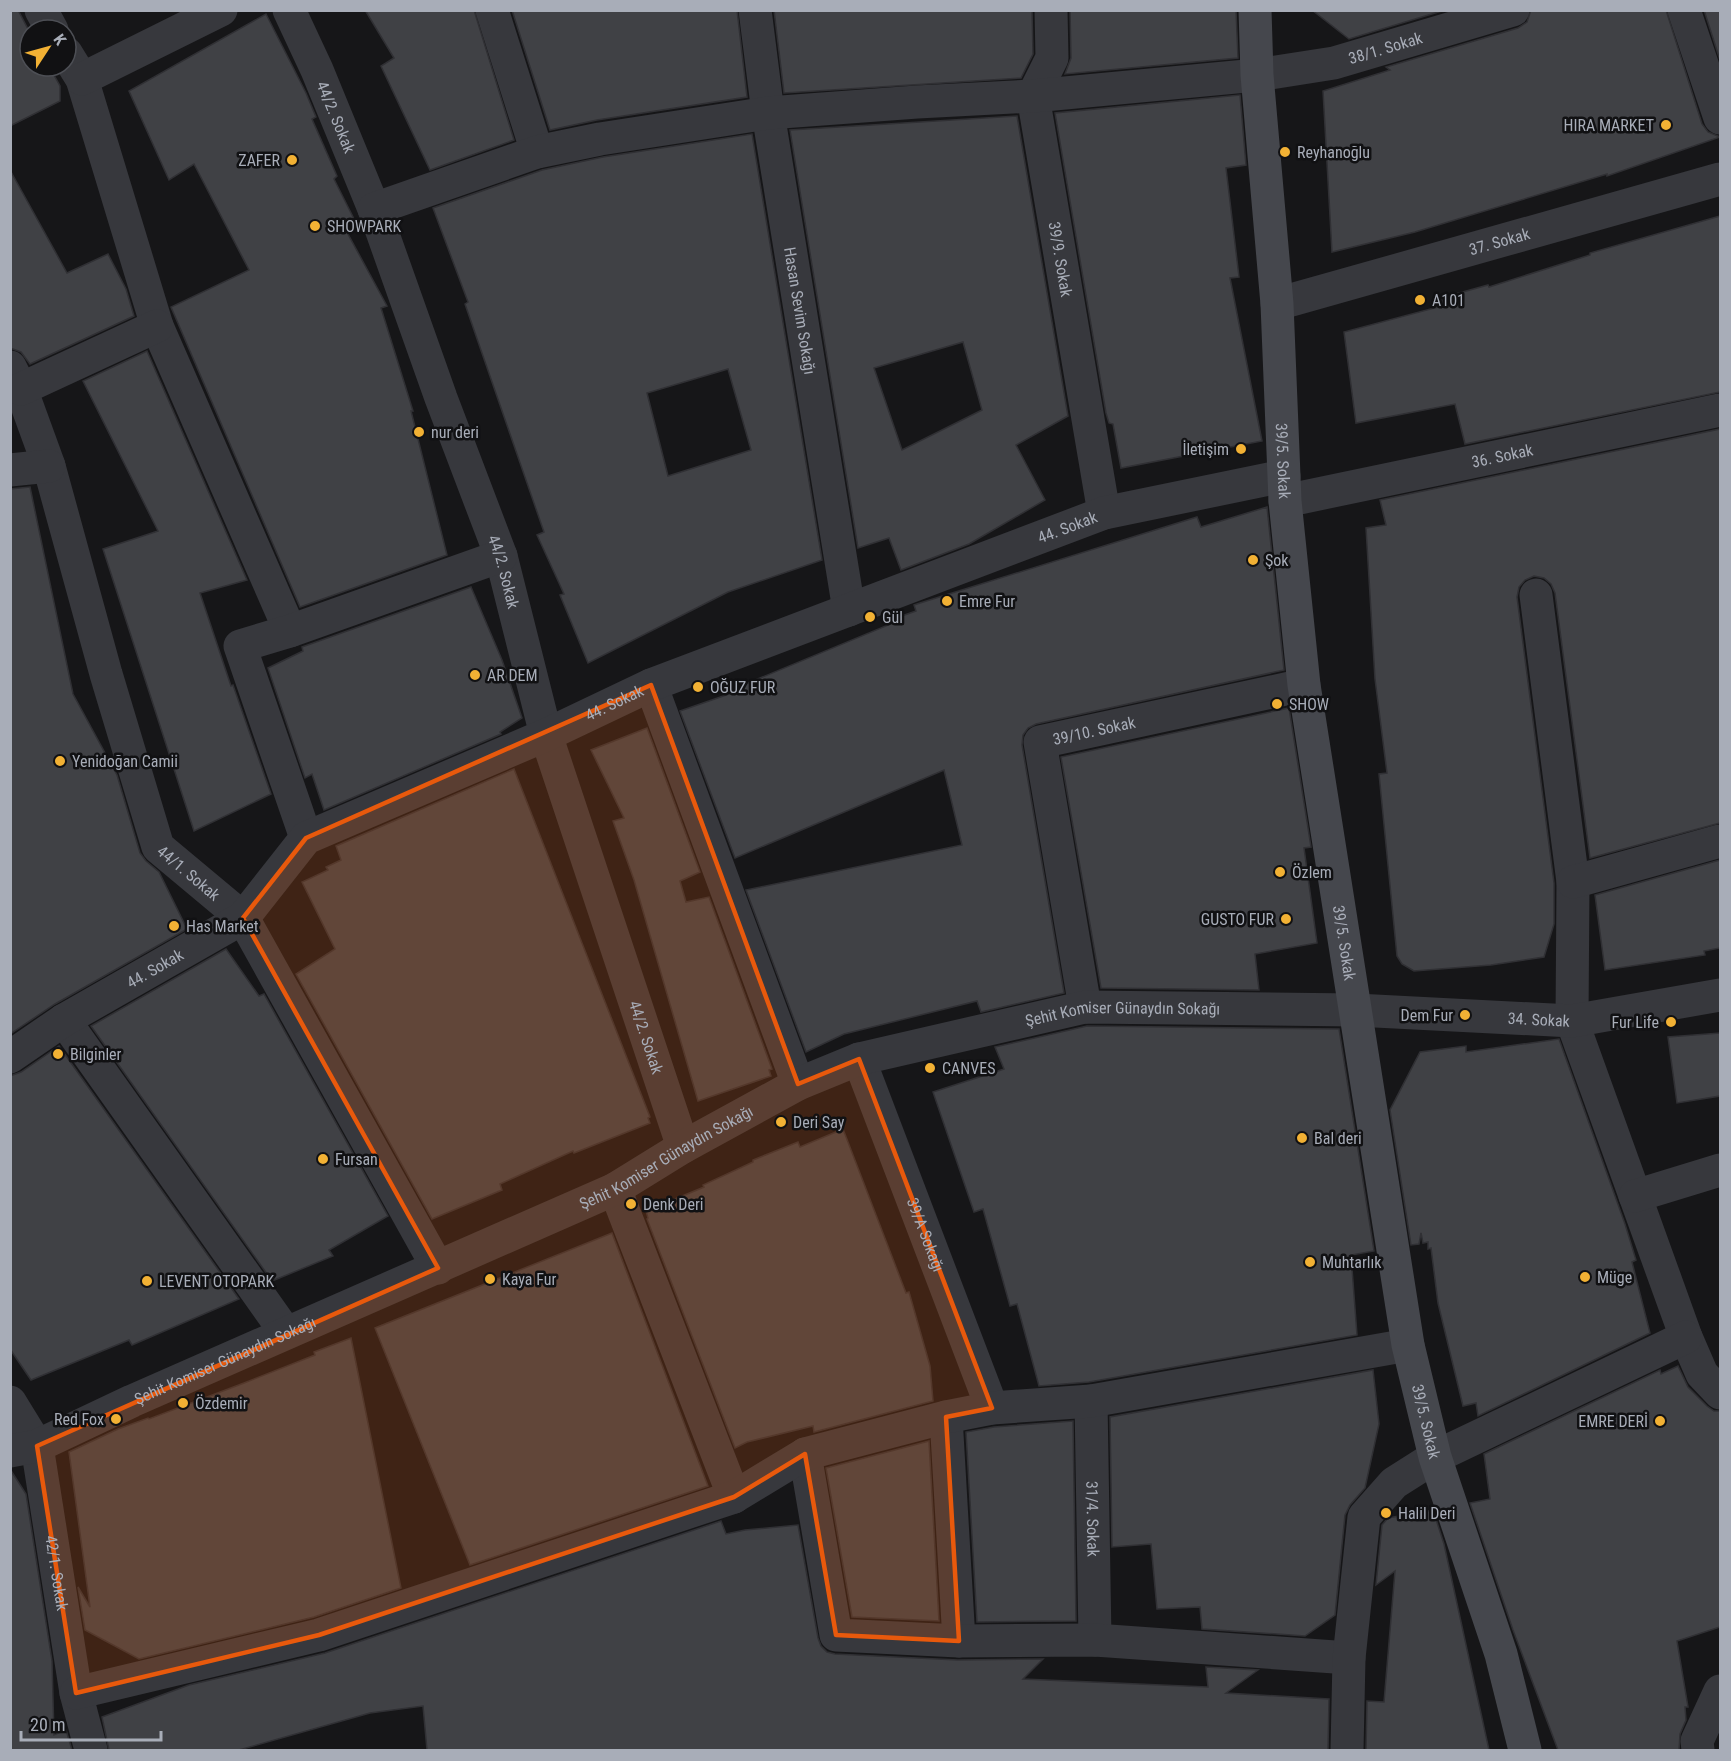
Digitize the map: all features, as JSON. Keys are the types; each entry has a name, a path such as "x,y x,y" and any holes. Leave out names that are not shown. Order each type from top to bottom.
{"street":[{"path":"78,64 221,10"},
{"name":"44/2. Sokak","path":"289,10 317,70 374,209 501,556 546,735 683,1147"},
{"path":"492,10 537,152"},
{"name":"Hasan Sevim Sokağı","path":"755,10 768,113 849,610"},
{"path":"1033,96 1052,58 1051,10"},
{"name":"39/5. Sokak","path":"1255,10 1257,75 1277,304 1285,488 1304,685 1408,1345 1435,1457 1501,1654 1526,1750"},
{"name":"38/1. Sokak","path":"374,209 537,152 600,139 768,113 1033,96 1257,75 1334,63 1513,10"},
{"path":"1683,10 1720,118"},
{"path":"78,78 157,326 290,631"},
{"name":"39/9. Sokak","path":"1033,96 1104,513"},
{"name":"37. Sokak","path":"1277,304 1720,179"},
{"path":"16,378 157,326"},
{"name":"44/1. Sokak","path":"16,378 49,466 106,674 158,847 243,918 438,1268"},
{"name":"36. Sokak","path":"1285,488 1720,410"},
{"path":"10,470 49,466"},
{"name":"44. Sokak","path":"10,1057 64,1020 243,918 306,838 546,735 651,685 1104,513 1285,488"},
{"path":"306,838 240,646 290,631 501,556"},
{"path":"1536,595 1573,882 1572,1021 1686,1337 1702,1374 1720,1393"},
{"path":"651,685 798,1084"},
{"name":"39/10. Sokak","path":"1085,1007 1040,742 1304,685"},
{"path":"1573,882 1720,841"},
{"name":"34. Sokak","path":"1356,1010 1572,1021 1720,995"},
{"name":"Şehit Komiser Günaydın Sokağı","path":"24,1449 615,1189 683,1147 798,1084 859,1059 1085,1007 1356,1010"},
{"path":"64,1020 286,1333"},
{"name":"39/A Sokağı","path":"859,1059 992,1408"},
{"path":"1635,1196 1720,1170"},
{"path":"615,1189 734,1497"},
{"path":"1347,1750 1349,1658 1364,1517 1394,1483 1435,1457 1686,1337"},
{"path":"76,1693 319,1635 734,1497 805,1454 946,1417 992,1408 1091,1401 1408,1345"},
{"name":"31/4. Sokak","path":"1091,1401 1095,1640"},
{"name":"42/1. Sokak","path":"10,1402 24,1449 76,1693 91,1750"},
{"path":"946,1417 959,1641"},
{"path":"805,1454 836,1635 959,1641 1095,1640 1349,1658"},
{"path":"1698,1750 1697,1741 1720,1691"}],"highlighted area":[{"path":"651,685 798,1084 859,1059 992,1408 946,1417 959,1641 836,1635 805,1454 734,1497 319,1635 76,1693 37,1446 438,1268 243,918 306,838"}],"building":[{"path":"10,10 18,10 22,18 18,18 18,78 56,78 60,86 60,101 10,126"},
{"path":"365,10 474,10 514,140 430,170 381,66 394,58"},
{"path":"512,10 737,10 747,97 597,120 550,130"},
{"path":"774,10 1032,10 1033,54 1021,78 784,93"},
{"path":"1070,10 1236,10 1238,58 1065,74 1071,58"},
{"path":"1312,10 1445,10 1349,39"},
{"path":"1531,10 1666,10 1702,124 1708,132 1720,137 1607,176 1607,174 1415,232 1332,252 1323,91 1390,70 1386,67 1518,28 1527,22"},
{"path":"1704,10 1720,10 1720,60"},
{"path":"266,14 306,93 316,117 312,119 337,176 334,179 359,229 348,234 387,306 381,308 413,411 411,411 447,555 300,607 171,307 249,270 194,164 169,180 129,91"},
{"path":"1240,95 1246,165 1226,168 1239,277 1230,278 1262,441 1121,468 1113,424 1109,423 1106,413 1055,113"},
{"path":"1017,116 1068,416 1016,445 1045,500 969,544 901,570 889,538 858,548 790,130","holes":["963,342 982,410 902,450 874,368"]},
{"path":"752,134 822,560 728,592 588,663 560,595 564,594 537,535 544,532 465,304 468,302 433,208 542,170 603,157","holes":["728,369 751,450 668,476 647,393"]},
{"path":"10,170 67,273 108,254 126,289 134,316 30,364 21,352 10,348"},
{"path":"1720,216 1720,392 1465,444 1455,404 1356,423 1344,332 1442,306 1441,298 1488,285 1489,287 1590,255 1590,253"},
{"path":"147,351 247,580 200,593 271,794 194,831 103,549 158,531 83,381"},
{"path":"1720,429 1720,823 1590,858 1555,593 1551,584 1544,578 1534,576 1525,580 1519,587 1517,597 1554,883 1554,924 1544,957 1491,965 1414,971 1402,964 1397,956 1379,774 1387,773 1375,679 1366,528 1386,525 1380,500"},
{"path":"30,487 73,694 117,775 140,853 159,872 187,929 55,1004 10,1034 10,489"},
{"path":"1267,507 1284,670 1036,724 1028,728 1023,735 1022,745 1064,993 981,1012 977,1001 844,1034 806,1052 746,890 962,845 944,770 735,858 680,711 732,693 731,690 898,621 896,618 916,611 914,605 1197,517 1201,527"},
{"path":"471,587 502,660 522,718 500,732 501,734 324,810 312,774 305,778 268,668 303,651 302,647"},
{"path":"1289,708 1311,847 1304,848 1317,943 1255,954 1259,990 1101,988 1061,757"},
{"path":"647,728 700,872 680,881 686,902 709,897 772,1069 769,1070 771,1076 698,1101 634,880 613,821 624,818 591,750"},
{"path":"514,769 650,1117 648,1118 650,1123 574,1153 573,1151 500,1184 502,1190 432,1219 296,974 335,949 302,882 328,870 326,867 341,860 336,846"},
{"path":"1720,860 1720,948 1704,951 1705,955 1605,970 1595,895"},
{"path":"226,949 259,996 264,994 388,1216 329,1250 333,1256 272,1281 91,1026"},
{"path":"1087,1026 1339,1029 1374,1251 1351,1255 1357,1335 1089,1382 1039,1386 1017,1304 1010,1306 983,1209 974,1212 933,1092 1004,1069 995,1047"},
{"path":"1720,1033 1720,1096 1677,1103 1668,1037"},
{"path":"1559,1039 1625,1224 1636,1260 1632,1262 1650,1333 1478,1416 1476,1403 1463,1406 1438,1303 1431,1248 1428,1249 1428,1242 1423,1243 1421,1233 1419,1244 1411,1245 1390,1110 1420,1052 1466,1046 1466,1052"},
{"path":"59,1046 239,1299 132,1345 129,1340 31,1380 10,1349 10,1076 21,1072"},
{"path":"843,1129 906,1293 909,1292 930,1366 933,1401 814,1432 813,1426 747,1442 735,1448 647,1219 646,1211 704,1187 703,1185 753,1160 798,1142 800,1147"},
{"path":"612,1233 708,1486 470,1565 375,1328"},
{"path":"351,1338 401,1588 314,1617 139,1659 85,1630 78,1587 90,1607 69,1452 118,1429 244,1383"},
{"path":"1678,1366 1688,1387 1707,1406 1714,1411 1720,1411 1720,1627 1677,1641 1688,1707 1685,1707 1686,1720 1680,1734 1679,1750 1558,1750 1513,1630 1470,1503 1490,1499 1484,1454 1660,1370 1661,1374"},
{"path":"1373,1370 1379,1424 1365,1488 1350,1505 1345,1515 1335,1615 1305,1636 1202,1629 1200,1607 1157,1609 1151,1544 1112,1547 1110,1417"},
{"path":"1073,1421 1076,1621 977,1622 966,1432 994,1427"},
{"path":"929,1441 939,1621 852,1617 826,1468"},
{"path":"10,1469 26,1494 52,1661 54,1735 66,1730 72,1750 10,1750"},
{"path":"1433,1510 1444,1544 1489,1750 1366,1750 1367,1701 1384,1702 1395,1571 1376,1585 1382,1525 1388,1518"},
{"path":"721,1521 726,1534 798,1525 818,1638 821,1646 827,1652 958,1660 1043,1659 1023,1679 1208,1687 1206,1667 1258,1670 1226,1693 1329,1699 1328,1750 427,1750 423,1706 370,1713 239,1750 109,1750 102,1717 189,1685 325,1653"}],"place":[{"name":"HIRA MARKET","path":"1666,125"},
{"name":"Reyhanoğlu","path":"1285,152"},
{"name":"ZAFER","path":"292,160"},
{"name":"SHOWPARK","path":"315,226"},
{"name":"A101","path":"1420,300"},
{"name":"nur deri","path":"419,432"},
{"name":"İletişim","path":"1241,449"},
{"name":"Şok","path":"1253,560"},
{"name":"Emre Fur","path":"947,601"},
{"name":"Gül","path":"870,617"},
{"name":"AR DEM","path":"475,675"},
{"name":"OĞUZ FUR","path":"698,687"},
{"name":"SHOW","path":"1277,704"},
{"name":"Yenidoğan Camii","path":"60,761"},
{"name":"Özlem","path":"1280,872"},
{"name":"GUSTO FUR","path":"1286,919"},
{"name":"Has Market","path":"174,926"},
{"name":"Dem Fur","path":"1465,1015"},
{"name":"Fur Life","path":"1671,1022"},
{"name":"Bilginler","path":"58,1054"},
{"name":"CANVES","path":"930,1068"},
{"name":"Deri Say","path":"781,1122"},
{"name":"Bal deri","path":"1302,1138"},
{"name":"Fursan","path":"323,1159"},
{"name":"Denk Deri","path":"631,1204"},
{"name":"Muhtarlık","path":"1310,1262"},
{"name":"Müge","path":"1585,1277"},
{"name":"Kaya Fur","path":"490,1279"},
{"name":"LEVENT OTOPARK","path":"147,1281"},
{"name":"Özdemir","path":"183,1403"},
{"name":"Red Fox","path":"116,1419"},
{"name":"EMRE DERİ","path":"1660,1421"},
{"name":"Halil Deri","path":"1386,1513"}]}
